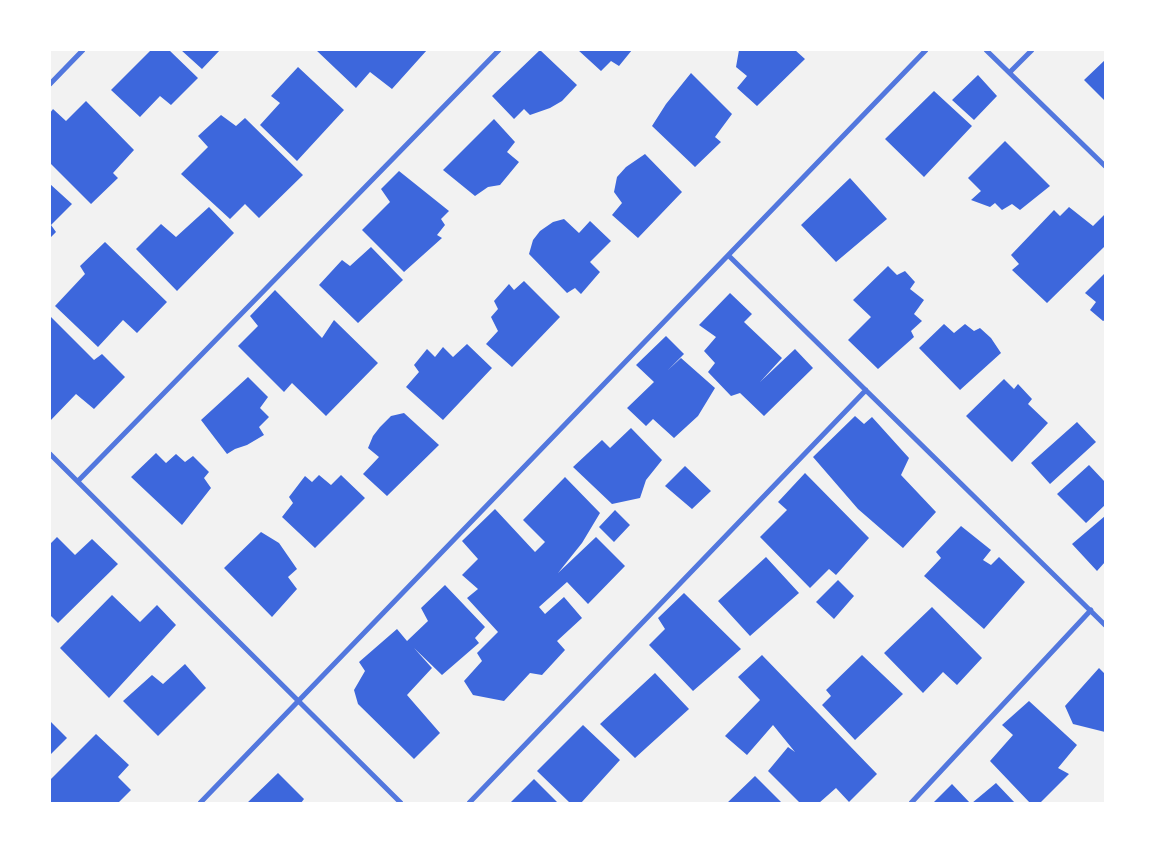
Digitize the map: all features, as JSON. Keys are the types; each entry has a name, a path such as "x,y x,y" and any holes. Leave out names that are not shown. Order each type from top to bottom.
{"street":[{"path":"50,84 83,50"},
{"path":"78,481 499,50"},
{"path":"200,803 926,50"},
{"path":"986,50 1105,166"},
{"path":"1010,72 1032,50"},
{"path":"729,256 1105,625"},
{"path":"469,803 866,390"},
{"path":"50,454 401,803"},
{"path":"911,803 1091,610"}],"building":[{"path":"151,50 169,50 198,78 171,105 160,96 140,117 111,90"},
{"path":"181,50 220,50 202,69"},
{"path":"316,50 427,50 392,89 370,72 356,88"},
{"path":"540,50 577,85 562,101 550,108 530,115 524,109 514,119 492,96"},
{"path":"578,50 632,50 619,66 611,61 601,71"},
{"path":"739,50 795,50 805,59 757,106 737,88 747,76 736,67"},
{"path":"1105,60 1105,101 1084,80"},
{"path":"298,67 344,110 297,161 260,125 280,103 271,96"},
{"path":"691,73 732,114 715,137 721,142 695,167 652,126 666,104"},
{"path":"978,75 997,96 974,120 952,100"},
{"path":"934,91 972,126 924,177 885,139"},
{"path":"86,101 134,150 113,173 118,178 91,204 50,163 50,113 53,109 66,121"},
{"path":"221,115 236,126 245,118 303,175 259,218 245,204 230,219 181,174 208,147 198,136"},
{"path":"494,119 515,142 507,152 519,162 500,185 488,187 475,196 443,170"},
{"path":"1005,141 1050,186 1020,210 1012,204 1002,210 995,203 990,207 971,200 981,191 968,178"},
{"path":"645,154 682,192 638,238 612,215 622,203 614,192 617,177 626,167"},
{"path":"399,171 449,211 441,219 445,225 437,235 442,238 404,272 362,230 390,202 381,189"},
{"path":"850,178 887,219 836,262 801,225"},
{"path":"50,184 72,204 51,225 56,232 50,238"},
{"path":"209,207 234,233 177,291 136,249 161,224 176,237"},
{"path":"1069,207 1093,226 1105,214 1105,249 1104,247 1047,303 1012,270 1019,264 1011,255 1054,210 1060,216"},
{"path":"564,219 579,233 590,221 611,241 590,262 600,272 581,294 575,288 567,293 529,254 533,240 540,231 553,222"},
{"path":"105,242 167,302 137,333 123,320 98,347 55,306 85,274 80,266"},
{"path":"371,247 403,280 358,323 319,285 342,260 350,266"},
{"path":"888,266 897,275 905,271 915,282 910,289 924,300 914,314 922,321 911,331 914,337 878,369 848,340 871,317 853,300"},
{"path":"1105,273 1105,320 1103,321 1090,310 1096,302 1085,293"},
{"path":"524,281 560,317 512,367 486,344 498,331 491,317 498,309 494,301 509,284 514,290"},
{"path":"275,290 322,338 334,320 378,363 326,416 292,383 284,392 238,346 258,326 250,316"},
{"path":"730,293 752,314 744,322 782,358 760,382 795,349 813,368 764,416 740,393 731,396 708,372 715,363 704,351 716,337 699,325"},
{"path":"50,316 94,360 102,354 125,377 94,409 76,394 50,421"},
{"path":"944,324 954,333 965,324 974,331 980,328 991,338 1001,353 960,390 919,348"},
{"path":"666,336 684,354 668,370 681,358 715,388 698,416 674,438 653,419 646,426 627,408 654,382 636,365"},
{"path":"467,344 492,368 443,420 406,387 419,372 414,365 427,349 435,357 443,347 453,357"},
{"path":"248,377 268,397 260,408 269,417 259,427 264,435 227,454 201,420"},
{"path":"1004,379 1014,389 1018,384 1032,399 1028,404 1048,423 1012,462 966,416"},
{"path":"404,413 439,445 387,496 363,474 379,457 368,448 373,436 391,416"},
{"path":"855,416 864,424 872,417 909,458 901,475 936,512 903,548 858,509 813,457"},
{"path":"1077,422 1096,442 1050,484 1031,463"},
{"path":"631,428 662,460 646,480 640,498 612,504 573,467 602,440 610,448"},
{"path":"156,453 166,463 176,454 185,462 193,456 209,472 204,478 211,488 182,525 131,477"},
{"path":"1089,465 1105,482 1105,505 1086,523 1057,494"},
{"path":"685,466 711,491 692,509 665,486"},
{"path":"805,473 869,538 836,575 829,569 810,588 760,537 787,510 778,502"},
{"path":"319,475 331,485 341,475 365,498 315,548 282,517 293,503 289,497 305,476 312,482"},
{"path":"565,477 600,513 582,543 558,573 596,537 625,566 588,604 567,582 539,607 545,614 564,597 582,618 557,641 565,650 542,675 530,673 504,701 473,695 464,681 482,661 477,653 498,632 467,598 478,589 462,575 478,559 462,541 495,509 535,552 545,542 523,520"},
{"path":"615,510 630,525 614,542 599,527"},
{"path":"1105,516 1105,562 1097,571 1072,544"},
{"path":"961,526 991,550 983,560 991,565 999,557 1025,582 984,629 924,576 941,558 936,552"},
{"path":"261,532 279,543 297,569 288,577 297,589 272,617 224,568"},
{"path":"57,537 75,555 92,539 118,564 58,623 50,615 50,544"},
{"path":"766,557 799,593 750,636 718,601"},
{"path":"838,580 854,596 834,619 816,602"},
{"path":"445,585 485,627 475,638 479,643 442,675 414,648 432,668 407,695 440,733 414,759 358,704 354,690 365,671 359,662 397,629 407,641 428,621 421,608"},
{"path":"684,593 741,649 693,691 649,645 665,629 658,618"},
{"path":"112,595 140,622 157,605 176,625 109,698 60,648"},
{"path":"932,607 982,658 957,685 943,672 923,693 884,653"},
{"path":"762,655 877,774 849,802 836,788 819,803 800,803 768,771 788,747 795,752 773,725 747,755 725,736 760,700 738,677"},
{"path":"862,655 903,694 855,740 822,705 831,696 826,690"},
{"path":"185,664 206,688 158,736 123,701 152,675 163,684"},
{"path":"1099,668 1105,674 1105,732 1073,724 1065,706"},
{"path":"655,673 689,709 635,758 600,724"},
{"path":"1029,701 1077,745 1058,768 1069,774 1040,803 1030,803 990,761 1013,735 1002,725"},
{"path":"50,721 67,738 50,755"},
{"path":"583,725 620,760 581,803 570,803 537,771"},
{"path":"96,734 129,765 118,777 131,790 118,803 50,803 50,780"},
{"path":"278,773 304,799 301,803 247,803"},
{"path":"755,776 782,803 727,803"},
{"path":"534,779 558,803 510,803"},
{"path":"996,783 1015,803 972,803"},
{"path":"952,784 970,803 933,803"}]}
